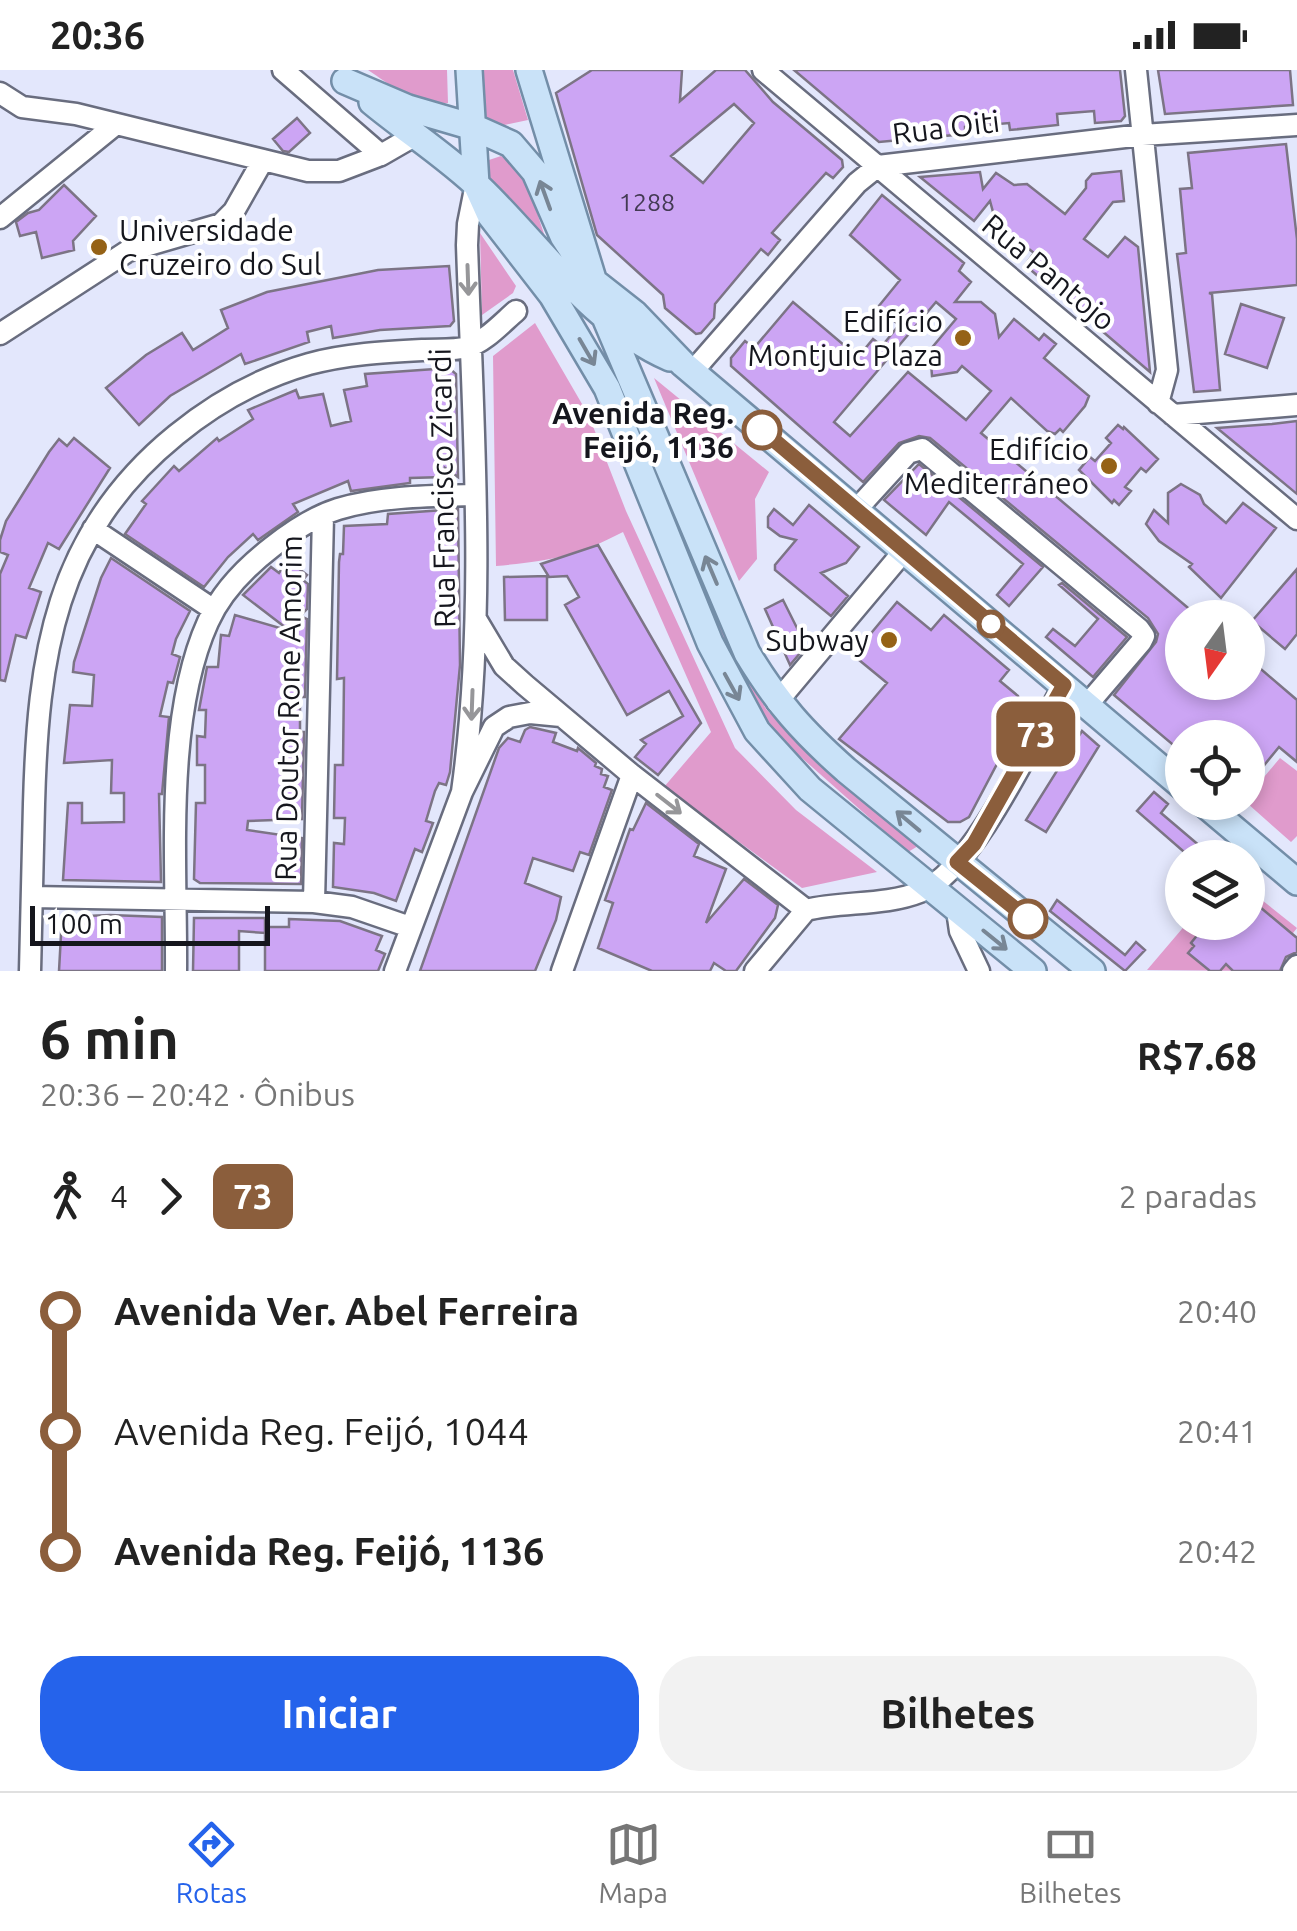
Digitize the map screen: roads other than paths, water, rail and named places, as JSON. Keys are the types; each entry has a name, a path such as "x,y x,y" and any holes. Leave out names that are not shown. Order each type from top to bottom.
{"main road":[{"path":"469,70 476,184 490,216 552,295 595,364 710,643 758,732 810,789 1033,971"},
{"path":"529,70 604,315 747,653 777,702 809,738 1092,971"},
{"path":"339,75 408,108 473,126 512,144 546,191 562,236 592,280 634,312 688,367 1165,772"},
{"path":"339,75 476,184 604,315 643,346 688,367"},
{"path":"1225,820 1295,876"}],"street":[{"path":"283,70 381,156"},
{"name":"Rua Pantojo","path":"763,70 1297,519"},
{"path":"1136,70 1167,370 1166,409 1297,405"},
{"path":"0,93 22,107 54,109 323,172 339,171 381,156 414,136"},
{"path":"0,218 116,124"},
{"name":"Rua Oiti","path":"688,367 857,183 878,166 1142,135 1297,125"},
{"path":"0,334 128,251 221,224 234,210 262,160"},
{"name":"Rua Francisco Zicardi","path":"462,792 472,721 475,617 468,224 476,184"},
{"path":"30,971 36,720 42,675 53,625 72,570 93,529 131,478 162,446 242,390 310,364 362,353 470,347 516,311"},
{"path":"856,510 908,453 922,448 1125,617 1143,633 1143,638 1087,705"},
{"path":"176,971 178,783 186,699 192,668 214,610 262,555 304,524 368,502 474,495"},
{"name":"Rua Doutor Rone Amorim","path":"314,902 323,516"},
{"path":"93,529 214,610"},
{"path":"777,702 904,551"},
{"path":"475,617 504,666 632,775 806,910"},
{"path":"756,971 806,910 896,898 929,888 957,862 974,844 1064,685"},
{"name":"Rua Francisco Zicardi","path":"395,971 462,792 494,727 510,716 561,716"},
{"path":"562,971 632,775"},
{"path":"32,897 314,902 352,907 410,927"},
{"path":"957,910 960,932 979,971"}],"place":[{"name":"Universidade Cruzeiro do Sul","path":"99,247"},
{"name":"Edifício Montjuic Plaza","path":"963,338"},
{"name":"Avenida Reg. Feijó, 1136","path":"762,430"},
{"name":"Edifício Mediterráneo","path":"1109,466"},
{"name":"Subway","path":"889,640"}]}
